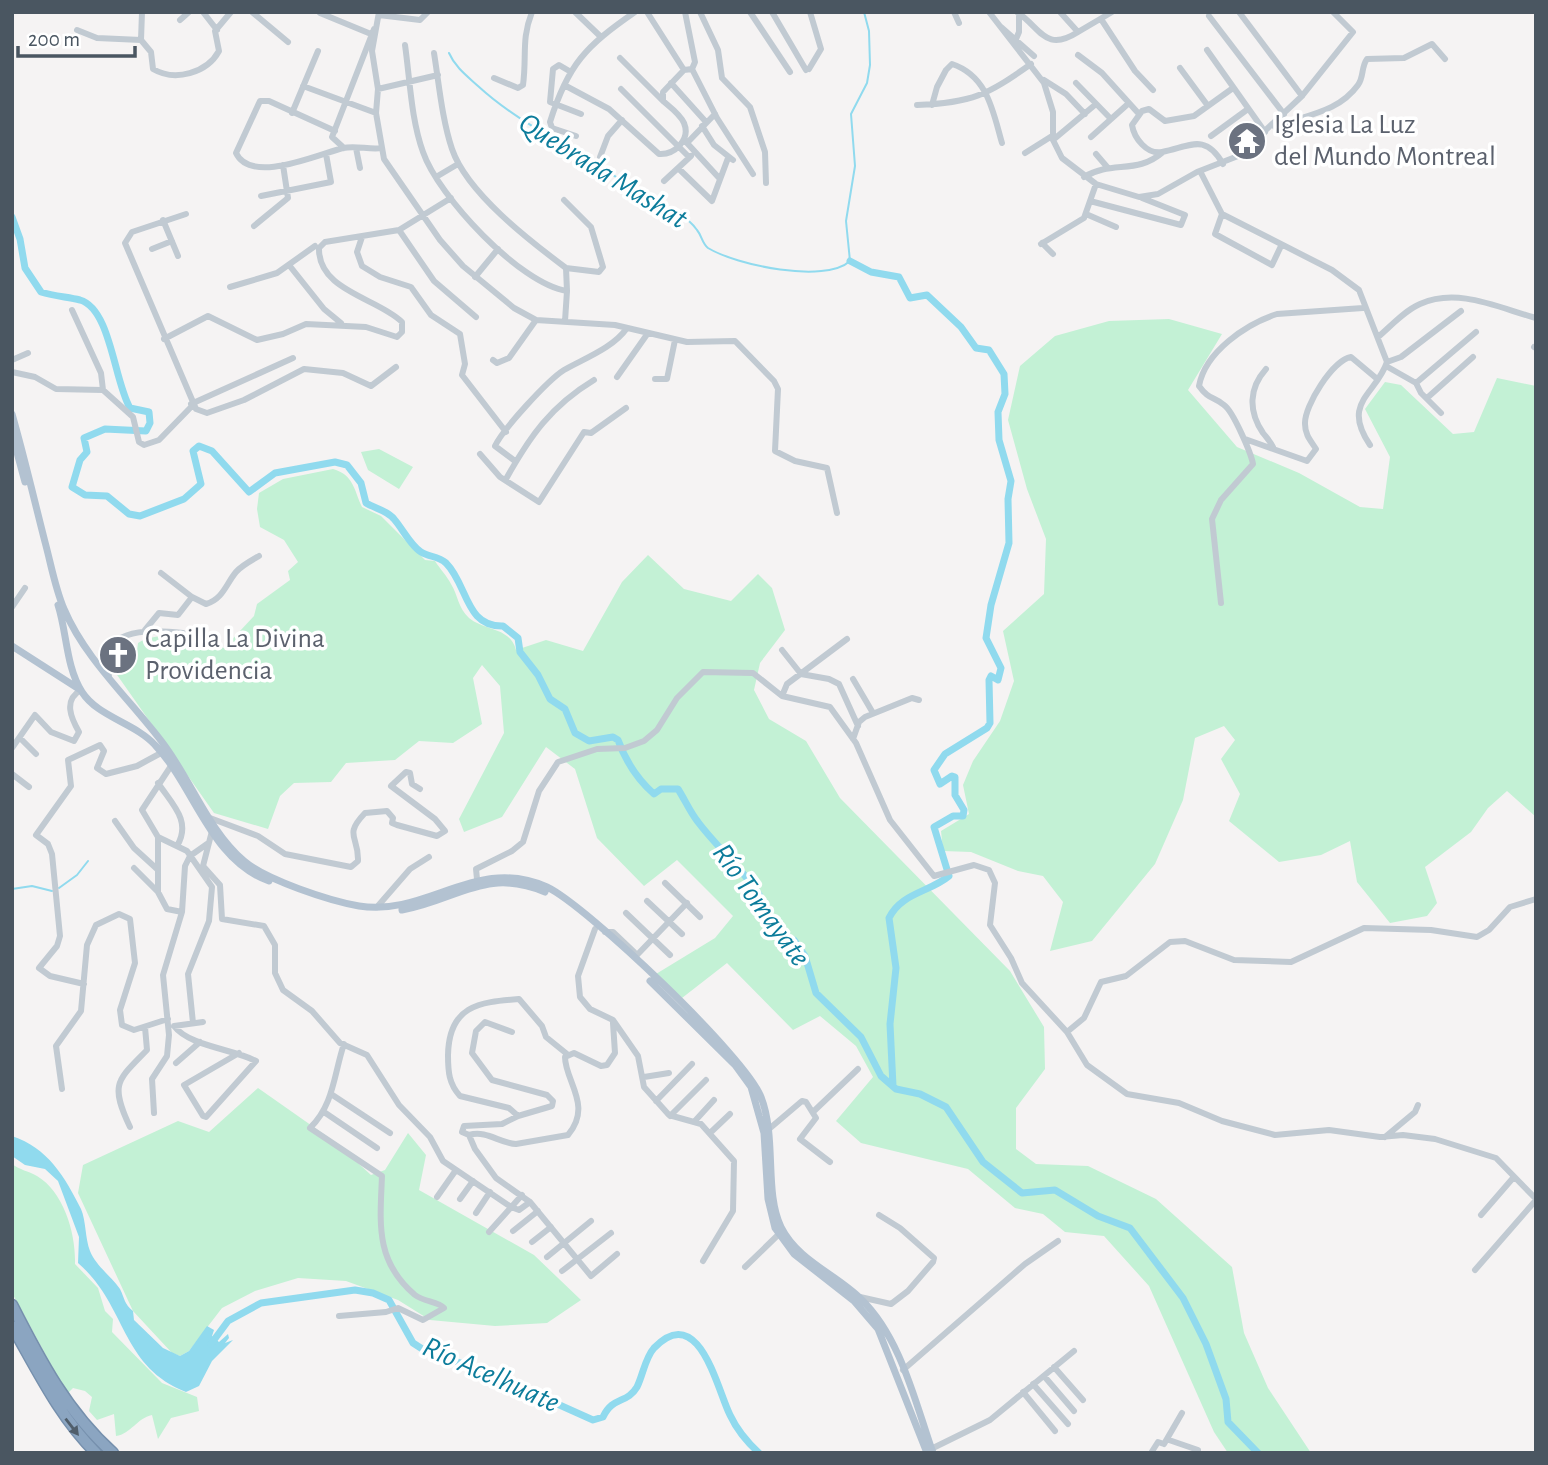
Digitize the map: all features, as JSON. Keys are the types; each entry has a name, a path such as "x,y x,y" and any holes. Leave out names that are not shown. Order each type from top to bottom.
{"highway":[{"path":"12,1305 46,1370 70,1408 113,1453"},
{"path":"12,1326 51,1398 96,1453"}],"main road":[{"path":"12,414 61,602 79,637 117,687"},
{"path":"12,434 72,672 88,700 145,737 161,753 233,858 258,877 346,908 394,912 477,879 501,877 536,883 569,899 650,974 743,1068 763,1101 768,1132 770,1209 779,1234 802,1262 854,1301 878,1329 930,1452"},
{"path":"69,654 72,645 81,645 124,694 164,745 227,843 255,870 335,900 377,907 407,904 451,891"},
{"path":"12,646 81,690"},
{"path":"57,674 67,677 72,672"},
{"path":"113,716 128,719 133,716 124,694"},
{"path":"468,884 498,882 533,887 565,903 740,1071 754,1093 768,1132"},
{"path":"770,1179 774,1205 787,1236 809,1259 860,1297 884,1328 903,1370 930,1452"}],"street":[{"path":"142,12 141,40 151,52 153,69 174,75 209,65 219,51 217,30 204,12"},
{"path":"180,20 189,12"},
{"path":"217,30 230,12"},
{"path":"252,12 288,42"},
{"path":"344,148 334,141 335,131 379,13 420,20 428,12"},
{"path":"494,78 518,88 523,85 527,58 523,37 532,12"},
{"path":"577,12 600,36"},
{"path":"576,136 551,126 556,106 571,72 589,46 635,12"},
{"path":"648,12 690,68 753,174"},
{"path":"685,12 690,68"},
{"path":"700,12 718,50 722,78 750,107 765,152 765,183"},
{"path":"750,12 790,72"},
{"path":"772,12 808,69 821,49 810,12"},
{"path":"954,12 959,23"},
{"path":"989,12 1042,79 1053,112 1053,138 1062,158 1096,184 1185,215 1181,225 1090,201"},
{"path":"1060,12 1078,33"},
{"path":"1018,13 1049,39 1068,39 1111,12"},
{"path":"1239,12 1303,96"},
{"path":"1139,197 1158,194 1200,171 1231,161 1268,130 1303,96 1353,32 1333,12"},
{"path":"320,13 373,31"},
{"path":"1016,39 1019,32 1018,13"},
{"path":"1209,16 1284,114"},
{"path":"1101,19 1135,71 1153,90"},
{"path":"999,28 1003,27 1034,56"},
{"path":"77,30 97,38 141,40"},
{"path":"373,31 372,56 378,89 376,113 382,148 389,168 440,240 475,277 514,308 536,320 627,328 676,340 735,341 774,381 778,389 774,450 785,458 827,468 837,513"},
{"path":"1268,130 1330,109 1347,97 1361,80 1367,59 1404,58 1432,44 1445,59"},
{"path":"405,46 421,144 436,177 451,198 498,250 538,279 567,291"},
{"path":"1206,50 1248,109 1268,130"},
{"path":"292,113 318,51"},
{"path":"434,53 452,149 458,164 503,219 566,268 598,272 603,267 591,227 564,201"},
{"path":"1078,55 1102,73 1139,114"},
{"path":"566,86 601,104 659,154 672,153 684,139 684,123 620,58"},
{"path":"932,105 937,87 952,64 968,72 988,93 1002,143"},
{"path":"917,105 955,103 988,93 1005,85 1031,64"},
{"path":"571,72 559,65 553,69 550,102 581,114"},
{"path":"663,101 663,92 690,68"},
{"path":"1180,68 1208,106"},
{"path":"378,89 438,75"},
{"path":"1042,79 1066,94 1085,114"},
{"path":"671,83 704,124 714,145 731,159 712,201 678,168"},
{"path":"1076,83 1111,119"},
{"path":"303,86 376,113"},
{"path":"1163,152 1151,150 1139,142 1132,125 1139,114 1149,109 1165,121 1194,116 1233,88"},
{"path":"621,89 678,146 720,179"},
{"path":"335,131 269,102 260,101 236,149 237,157 248,164 283,165 344,148 382,148"},
{"path":"1091,136 1129,103"},
{"path":"1025,153 1053,138 1096,104"},
{"path":"1211,136 1248,109"},
{"path":"692,155 687,143 715,114"},
{"path":"600,157 608,136 622,120"},
{"path":"1084,177 1108,168 1143,166 1163,152 1187,144 1200,144 1217,154 1223,164"},
{"path":"356,148 360,168"},
{"path":"1096,153 1108,168"},
{"path":"261,196 331,183 326,154"},
{"path":"664,181 692,155"},
{"path":"436,177 458,164"},
{"path":"254,226 285,202 289,192 283,165"},
{"path":"1200,171 1222,215 1350,282 1359,290 1363,308 1378,337 1387,364 1416,383 1441,413"},
{"path":"1053,254 1041,244 1082,220 1096,184"},
{"path":"164,340 208,316 257,340 306,324 366,327 397,337 402,332 402,322 395,315 342,287 321,262 318,248 325,242 399,230 451,198"},
{"path":"186,214 132,232 125,243 192,405 208,413 244,400 304,369 343,373 371,386 396,367"},
{"path":"1086,214 1116,227"},
{"path":"1222,215 1215,234 1261,260 1273,264 1281,246"},
{"path":"163,220 178,256"},
{"path":"399,230 434,281 476,317"},
{"path":"362,237 357,252 362,266 380,277 411,287 431,315 456,329 464,353 462,375 506,432"},
{"path":"152,249 172,241"},
{"path":"230,287 277,273 315,246"},
{"path":"475,277 498,250"},
{"path":"289,265 324,309 342,324"},
{"path":"565,321 566,268"},
{"path":"1378,337 1405,313 1436,299 1466,297 1536,318"},
{"path":"1221,603 1212,519 1222,500 1253,464 1245,439 1227,407 1211,401 1199,386 1204,366 1231,340 1264,318 1277,314 1363,308"},
{"path":"72,310 101,373 103,390"},
{"path":"1370,445 1359,427 1358,416 1376,378 1387,364 1461,311"},
{"path":"493,360 497,363 509,358 536,320"},
{"path":"515,461 495,446 506,432 551,381 622,335 627,328"},
{"path":"1416,383 1476,332"},
{"path":"617,377 648,333"},
{"path":"655,379 667,379 676,340"},
{"path":"12,360 28,353"},
{"path":"1427,398 1473,357"},
{"path":"12,372 35,377 56,388 103,390 125,408 135,424 139,440 144,445 159,440 192,405 293,358"},
{"path":"1245,439 1273,447 1300,461 1312,459 1316,449 1307,435 1305,418 1326,377 1346,358 1356,359 1376,378"},
{"path":"1266,369 1253,387 1252,401 1262,432 1273,447"},
{"path":"506,479 515,461 556,406 594,380"},
{"path":"480,454 500,477 540,502 583,432 591,433 626,408"},
{"path":"161,573 192,597 206,604 226,590 236,572 259,556"},
{"path":"12,607 25,588"},
{"path":"145,630 159,613 178,615 192,597"},
{"path":"109,677 106,651 118,640 145,630 183,633"},
{"path":"782,696 783,689 800,674 847,639"},
{"path":"782,650 800,674 829,679 839,684 858,726"},
{"path":"477,879 476,869 512,851 523,842 539,791 558,762 597,749 625,747 644,741 655,732 677,698 703,671 759,675 782,696 828,705 853,739 890,820 934,876 974,865 991,872 995,883 990,925 1011,958 1022,983 1067,1032 1087,1065 1134,1097 1179,1103 1222,1121 1275,1135 1329,1130 1385,1137 1404,1135 1435,1139 1491,1155 1536,1199 1475,1270"},
{"path":"853,680 873,713"},
{"path":"12,748 35,715 51,732 74,741 79,732 70,715 70,704 75,694 81,690"},
{"path":"853,739 858,726 873,713 912,698 919,700"},
{"path":"20,738 36,754"},
{"path":"84,984 50,976 39,968 57,946 60,936 52,854 48,844 36,835 71,786 68,760 100,745 104,751 97,768 106,775 137,766 161,753"},
{"path":"158,892 158,837 142,810 171,766"},
{"path":"211,818 258,836 285,854 351,867 358,862 358,851 352,838 353,827 365,813 387,811 393,818 392,823 397,825 437,836 445,831 435,819 391,786 406,772 410,773 412,783 420,789"},
{"path":"12,774 29,786"},
{"path":"158,783 184,823 184,833 177,846"},
{"path":"115,821 134,848 157,869"},
{"path":"212,831 203,866 220,885 222,919 264,926 275,945 275,973 283,990 312,1011 344,1044 367,1055 399,1105 430,1137 437,1155 511,1207 519,1210 530,1202"},
{"path":"158,837 190,856 212,887 209,921 188,974 193,1023"},
{"path":"154,1113 152,1079 167,1056 170,1023 163,975 182,912 185,866 190,856 207,844"},
{"path":"377,907 411,869 429,857"},
{"path":"134,868 158,892 167,909 182,912"},
{"path":"665,883 700,917"},
{"path":"1067,1032 1084,1017 1101,982 1126,976 1168,942 1185,941 1234,960 1292,962 1364,928 1432,930 1477,937 1489,930 1510,907 1536,899"},
{"path":"647,901 682,934"},
{"path":"637,955 687,903"},
{"path":"626,913 670,955"},
{"path":"62,1089 56,1046 60,1037 78,1020 87,945 96,925 119,914 130,919 135,963 125,988 120,1019 122,1025 134,1030 170,1023 202,1022"},
{"path":"595,929 578,976 580,997 590,1009 613,1020 633,1048 644,1077 644,1087 670,1116 701,1124 734,1161 736,1172 730,1219 703,1261"},
{"path":"605,932 612,932 637,955 650,974"},
{"path":"518,1115 509,1108 460,1096 449,1082 449,1032 454,1023 480,1003 519,999 542,1026 546,1037 567,1054 586,1056 601,1066 607,1065 623,1046 633,1048"},
{"path":"613,1020 615,1053"},
{"path":"512,1032 496,1023 485,1022 476,1031 472,1053 492,1080 547,1095 553,1101 548,1110 518,1115 502,1124 464,1126 464,1135 486,1133 508,1144 516,1144 568,1135 574,1127 578,1106 574,1082 564,1061 567,1054"},
{"path":"170,1023 183,1036 239,1053 265,1066"},
{"path":"130,1127 121,1105 119,1082 129,1065 147,1049 145,1027"},
{"path":"176,1063 200,1042"},
{"path":"339,1316 386,1312 398,1308 423,1320 444,1308 443,1305 419,1298 394,1274 387,1260 378,1219 382,1176 310,1128 324,1112 344,1044"},
{"path":"239,1053 184,1085 203,1116 206,1117 256,1061"},
{"path":"656,1101 692,1064"},
{"path":"814,1111 858,1069"},
{"path":"644,1077 669,1073"},
{"path":"670,1116 706,1080"},
{"path":"331,1094 390,1133"},
{"path":"694,1122 714,1100"},
{"path":"768,1132 802,1101 814,1111 816,1118 800,1139 830,1161"},
{"path":"1385,1137 1415,1112 1418,1104"},
{"path":"324,1112 377,1148"},
{"path":"710,1133 730,1114"},
{"path":"469,1135 475,1149 496,1178 530,1202 592,1276 617,1254"},
{"path":"437,1197 456,1170"},
{"path":"1481,1214 1513,1178"},
{"path":"460,1199 473,1181"},
{"path":"476,1213 490,1192"},
{"path":"489,1232 522,1195"},
{"path":"513,1231 538,1211"},
{"path":"860,1297 891,1304 908,1292 934,1258 900,1228 879,1215"},
{"path":"547,1257 591,1221"},
{"path":"533,1242 551,1227"},
{"path":"562,1271 611,1233"},
{"path":"745,1267 779,1234"},
{"path":"903,1370 1025,1264 1058,1241"},
{"path":"930,1452 990,1420 1074,1351"},
{"path":"1054,1367 1083,1400"},
{"path":"1044,1376 1073,1411"},
{"path":"1033,1384 1068,1424"},
{"path":"1023,1392 1055,1431"},
{"path":"1169,1453 1166,1442 1182,1413"},
{"path":"1151,1453 1158,1442 1198,1450"}],"green space":[{"path":"1169,319 1222,334 1188,390 1237,447 1299,473 1360,507 1383,509 1390,457 1365,409 1385,382 1401,385 1453,434 1474,432 1497,378 1536,386 1536,817 1507,791 1488,808 1471,832 1425,867 1437,903 1427,916 1390,923 1357,882 1350,841 1321,855 1279,862 1229,821 1240,794 1221,759 1235,740 1224,726 1195,738 1183,800 1155,864 1092,941 1050,951 1063,902 1043,876 1018,871 971,852 943,851 941,831 969,814 963,785 973,761 1000,721 1014,681 1003,631 1044,594 1046,539 1027,489 1008,420 1020,366 1055,336 1109,321"},
{"path":"379,449 413,467 399,489 368,470 361,452"},
{"path":"333,469 349,479 362,507 381,516 425,560 435,561 469,618 503,633 516,650 546,640 583,651 622,582 648,555 684,589 731,601 758,574 772,588 785,630 760,663 754,690 769,719 806,741 840,798 1010,971 1044,1027 1045,1069 1016,1108 1016,1149 1036,1164 1088,1166 1156,1199 1232,1267 1244,1333 1268,1388 1311,1453 1228,1453 1214,1432 1149,1286 1104,1236 1065,1232 1043,1214 1015,1208 968,1169 861,1143 836,1121 873,1077 856,1046 820,1016 793,1030 727,963 682,998 656,974 715,938 733,916 677,860 644,886 597,838 575,769 546,747 502,817 464,832 459,819 504,733 500,686 482,665 473,678 482,724 453,743 419,741 395,760 346,763 331,782 294,783 280,796 268,829 214,813 115,672 136,660 138,643 159,636 181,637 224,648 254,616 257,604 290,580 288,571 298,562 284,540 260,527 257,509 259,493 283,479"},
{"path":"258,1088 335,1142 371,1175 385,1170 408,1133 426,1155 419,1190 534,1255 581,1300 547,1323 495,1326 430,1320 398,1300 346,1281 298,1278 255,1291 222,1308 189,1351 180,1356 172,1353 133,1311 78,1193 83,1165 178,1121 209,1132"},
{"path":"12,1164 46,1183 61,1203 71,1227 75,1264 98,1288 105,1311 113,1319 112,1332 162,1383 197,1397 199,1411 171,1418 158,1439 152,1415 116,1436 114,1414 97,1420 89,1411 92,1397 85,1391 73,1388 67,1394 12,1293"}],"water":[{"path":"12,1136 36,1148 62,1175 81,1209 88,1246 93,1256 120,1289 126,1304 133,1311 134,1320 163,1348 180,1356 189,1351 207,1326 214,1330 212,1336 219,1342 228,1334 229,1338 225,1343 233,1340 212,1361 199,1386 186,1392 164,1381 148,1367 136,1351 106,1297 78,1263 79,1237 58,1181 45,1169 25,1165 12,1156"}],"waterway":[{"name":"Quebrada Mashat","path":"449,53 466,75 517,117 601,167 641,196 652,196 653,201 683,216 697,230 708,248 759,266 780,270 821,271 838,268 850,261 846,221 855,166 851,114 867,83 870,65 869,31 864,12"},
{"name":"Río Tomayate","path":"12,217 20,239 25,268 41,292 80,300 90,306 105,331 130,408 149,412 150,423 146,431 105,429 84,438 87,452 80,460 72,487 85,495 107,496 129,514 140,516 184,499 201,484 193,451 199,446 212,451 249,492 275,473 335,462 347,465 361,483 366,503 391,516 417,549 446,563 459,582 468,603 481,620 503,626 518,638 520,652 538,675 550,699 565,709 575,733 589,741 613,737 618,740 633,770 654,794 661,789 678,789 698,822 763,900 775,932 794,940 805,956 816,993 861,1037 881,1076 896,1089 920,1094 946,1107 983,1162 1022,1193 1055,1190 1098,1216 1130,1228 1183,1298 1206,1344 1226,1399 1228,1422 1258,1453"},
{"path":"850,261 871,272 899,277 910,298 927,295 961,327 976,348 989,350 1004,374 1005,394 998,412 999,440 1011,481 1008,499 1009,543 991,605 986,638 1001,668 998,680 991,676 989,680 990,723 987,728 945,754 934,770 940,784 952,776 955,777 955,795 964,810 963,816 953,816 934,827 949,876 908,898 889,918 896,968 890,1024 893,1086"},
{"path":"59,888 77,875 88,861"},
{"path":"12,889 32,886 52,891"},
{"name":"Río Acelhuate","path":"211,1344 228,1321 261,1303 355,1290 373,1293 389,1300 413,1343 427,1352 473,1367 518,1393 535,1394 593,1420 603,1417 611,1406 633,1392 654,1348 670,1336 683,1335 694,1342 704,1354 733,1420 759,1453"}],"place":[{"name":"Iglesia La Luz del Mundo Montreal","path":"1247,141"},
{"name":"Capilla La Divina Providencia","path":"118,655"}]}
